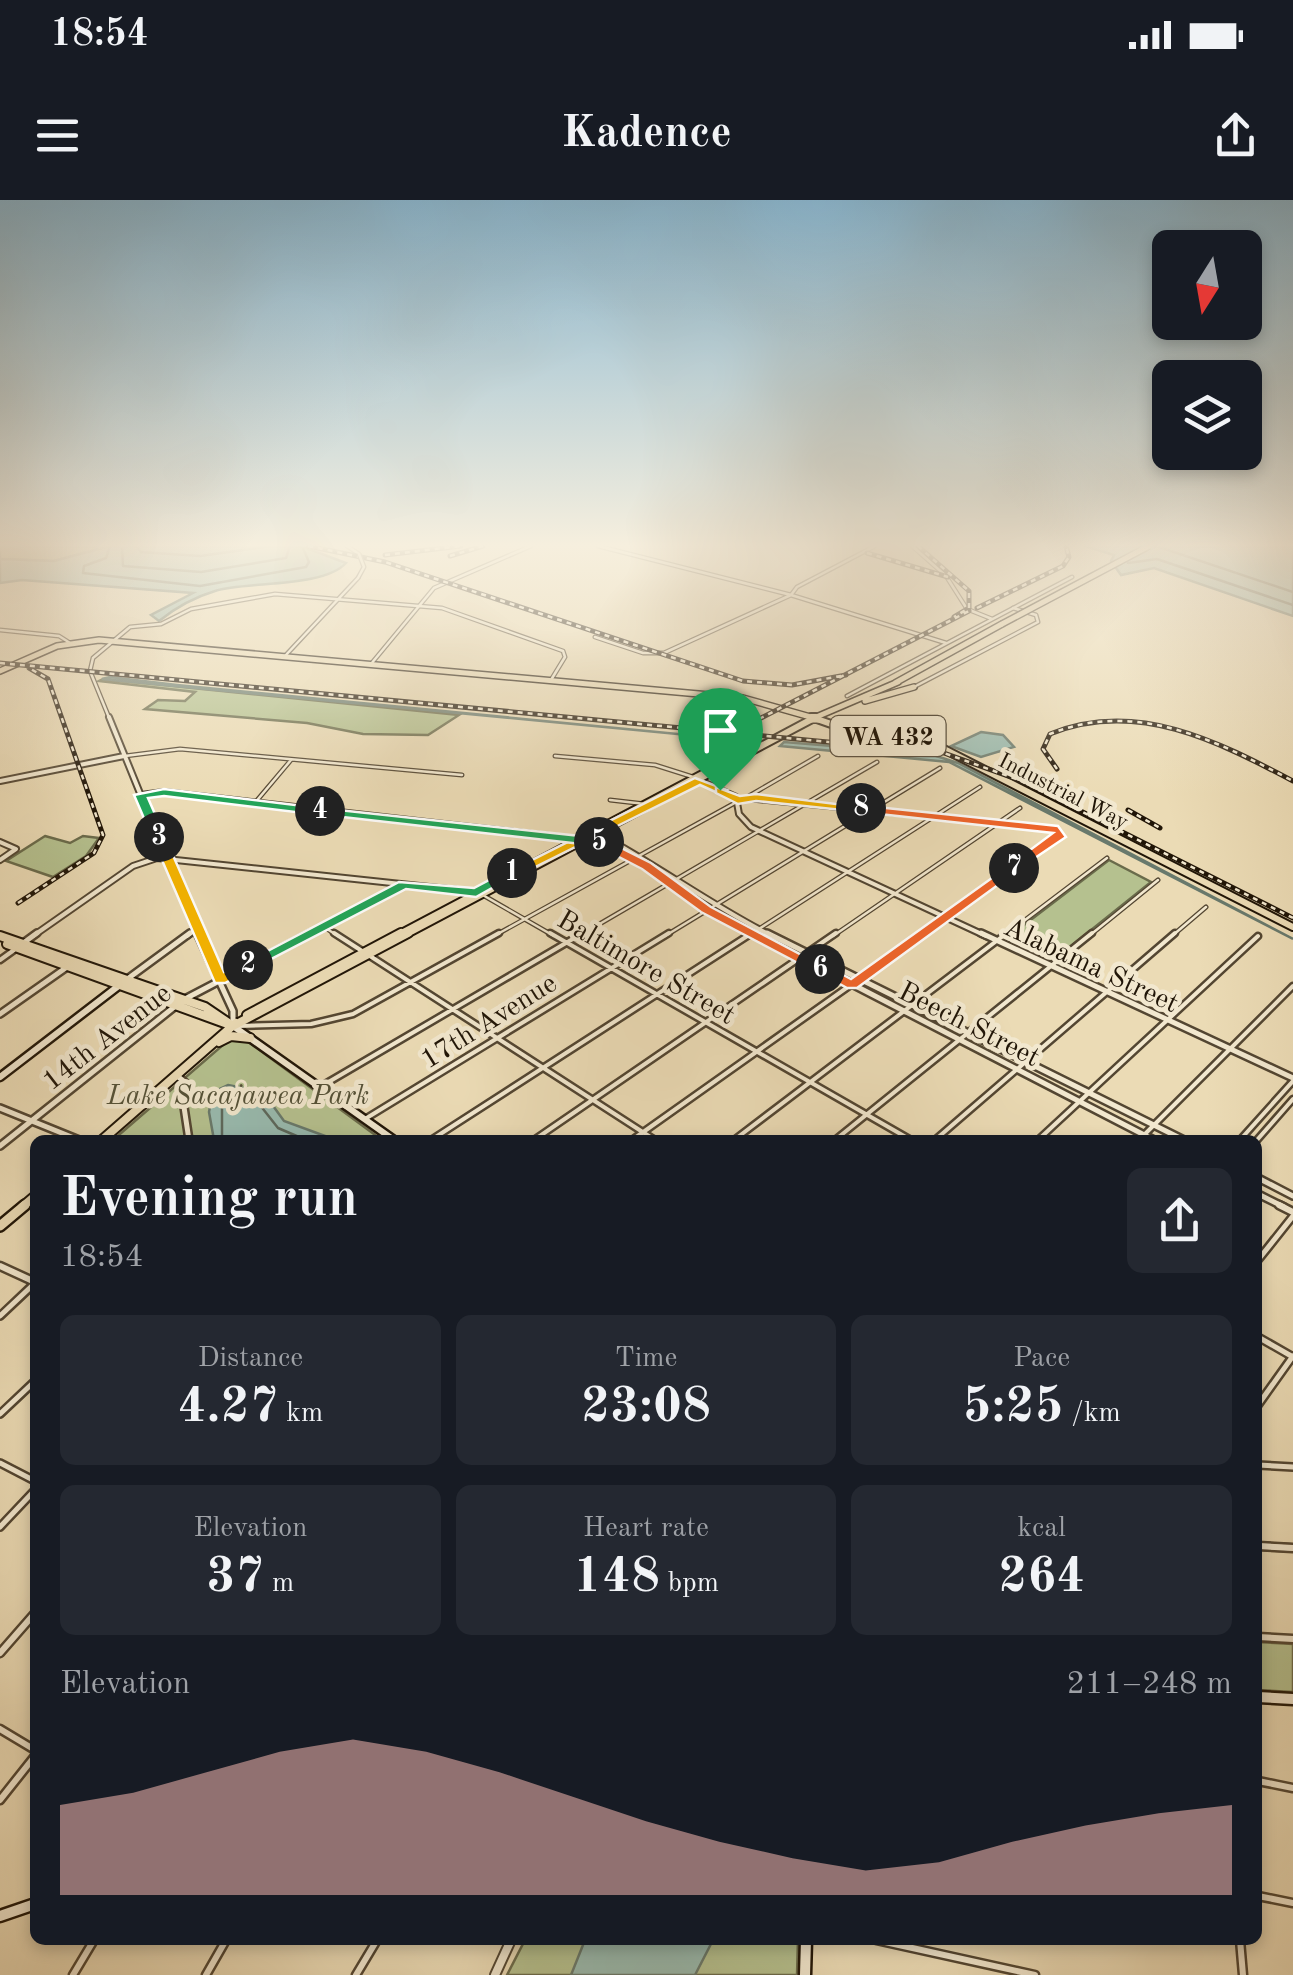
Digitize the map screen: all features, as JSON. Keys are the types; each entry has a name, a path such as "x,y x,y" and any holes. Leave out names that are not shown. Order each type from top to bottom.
{"highway":[{"path":"811,717 894,684 993,629"},
{"name":"WA 432","path":"0,671 70,643 113,641 753,699 811,717"},
{"path":"876,680 902,689 914,687"},
{"path":"811,717 894,684"},
{"path":"833,709 896,696 914,687"}],"main road":[{"path":"108,1135 233,1026 565,848 599,834 811,717"},
{"name":"Industrial Way","path":"811,717 854,732 934,744 1293,927"},
{"path":"565,848 697,779"},
{"path":"561,836 565,848"},
{"path":"0,939 181,1002 233,1026 387,1135"},
{"path":"233,1026 367,954"},
{"path":"0,1077 123,982"},
{"path":"261,1014 267,1025"},
{"path":"210,1046 232,1036 250,1038"},
{"path":"0,1226 30,1200"},
{"path":"1262,1697 1293,1700"},
{"path":"0,1916 30,1906"},
{"path":"805,1975 806,1945"}],"street":[{"path":"128,629 89,666 195,930 233,1011 233,1026 336,1020 412,982 738,800 808,802 1058,830 1060,837 640,1135"},
{"path":"285,656 311,629"},
{"path":"371,664 401,629"},
{"path":"500,629 564,652 550,680"},
{"path":"596,636 660,654 716,629"},
{"path":"899,629 946,643"},
{"path":"847,696 973,629"},
{"path":"914,687 1025,629"},
{"path":"0,630 60,636 70,643"},
{"path":"0,781 180,749 462,775"},
{"name":"Alabama Street","path":"555,756 655,765 697,779 738,800 742,819 760,831 1293,1080"},
{"path":"750,798 818,756"},
{"path":"254,804 290,760"},
{"path":"320,1087 877,762"},
{"name":"17th Avenue","path":"365,1119 940,768"},
{"path":"439,1135 980,787"},
{"name":"Beech Street","path":"140,795 164,792 589,839 632,858 709,908 805,953 904,1011 1136,1135"},
{"path":"610,800 644,804"},
{"path":"541,1135 1020,808"},
{"name":"Beech Street","path":"599,834 639,855 709,908"},
{"path":"589,839 614,841"},
{"path":"0,842 16,849 0,860"},
{"path":"0,960 133,866 168,858"},
{"name":"Baltimore Street","path":"168,858 480,894 903,1135"},
{"path":"741,1135 1107,858"},
{"path":"841,1135 1158,880"},
{"name":"14th Avenue","path":"0,1146 181,1002 404,885"},
{"path":"941,1135 1104,990 1206,907"},
{"path":"324,927 648,1135"},
{"path":"123,982 195,930"},
{"name":"Beech Street","path":"755,931 798,957 855,983 915,1003 1174,1135"},
{"path":"1044,1135 1258,936"},
{"path":"0,1014 72,964"},
{"path":"1144,1135 1293,986"},
{"path":"250,1038 267,1025"},
{"path":"176,1074 187,1084 184,1106 189,1135"},
{"path":"1244,1135 1293,1080"},
{"path":"1261,1135 1293,1099"},
{"path":"0,1108 67,1135"},
{"path":"1262,1180 1293,1196"},
{"path":"1262,1196 1293,1214 1262,1255"},
{"path":"0,1266 30,1281"},
{"path":"0,1316 30,1288"},
{"path":"1262,1339 1293,1357 1262,1400"},
{"path":"0,1414 30,1386"},
{"path":"0,1463 30,1479"},
{"path":"1262,1465 1293,1467"},
{"path":"0,1528 30,1495"},
{"path":"1262,1546 1293,1548"},
{"path":"0,1653 30,1620"},
{"path":"1262,1638 1293,1639"},
{"path":"0,1729 30,1750"},
{"path":"0,1800 30,1760"},
{"path":"1262,1782 1293,1788"},
{"path":"1262,1897 1293,1903"},
{"path":"72,1975 91,1945"},
{"path":"206,1975 223,1945"},
{"path":"356,1975 373,1945"},
{"path":"494,1975 509,1945"},
{"path":"899,1945 1035,1975"},
{"path":"1241,1945 1244,1975"}],"green space":[{"path":"99,681 459,715 428,735 363,734 307,723 145,709 158,700 185,701 195,692"},
{"path":"45,836 70,843 83,836 99,838 86,856 53,877 6,861"},
{"path":"1109,860 1151,882 1050,963 1003,941"},
{"name":"Lake Sacajawea Park","path":"231,1038 243,1038 375,1135 119,1135"},
{"path":"1262,1642 1293,1644 1293,1692 1262,1690"},
{"path":"522,1945 798,1945 797,1975 507,1975"}],"water":[{"path":"102,679 177,685 688,735"},
{"path":"981,732 1003,735 1014,747 981,757 951,746"},
{"path":"784,742 930,754 958,763 1293,939 949,762 780,746"},
{"path":"228,1085 263,1092 284,1121 322,1135 213,1135 209,1112 213,1092"},
{"path":"583,1945 710,1945 695,1975 571,1975"}],"railway":[{"path":"586,629 743,681 792,685 844,675"},
{"path":"844,675 934,629"},
{"path":"0,663 944,753 1019,780 1293,918"},
{"path":"18,903 94,853 103,835 48,679 29,668"},
{"path":"730,726 761,718 844,675"},
{"path":"1057,769 1043,749 1050,734 1082,724 1114,721 1145,723 1205,739 1293,781"},
{"path":"1128,810 1160,828"}],"route":[{"path":"720,790 700,781 589,839 578,838 476,892 404,885 220,980 195,930 140,795 164,792 199,799 589,839 594,840 647,866 706,910 852,985 1060,837 1058,830 1047,827 756,798 738,800 720,790"}]}
